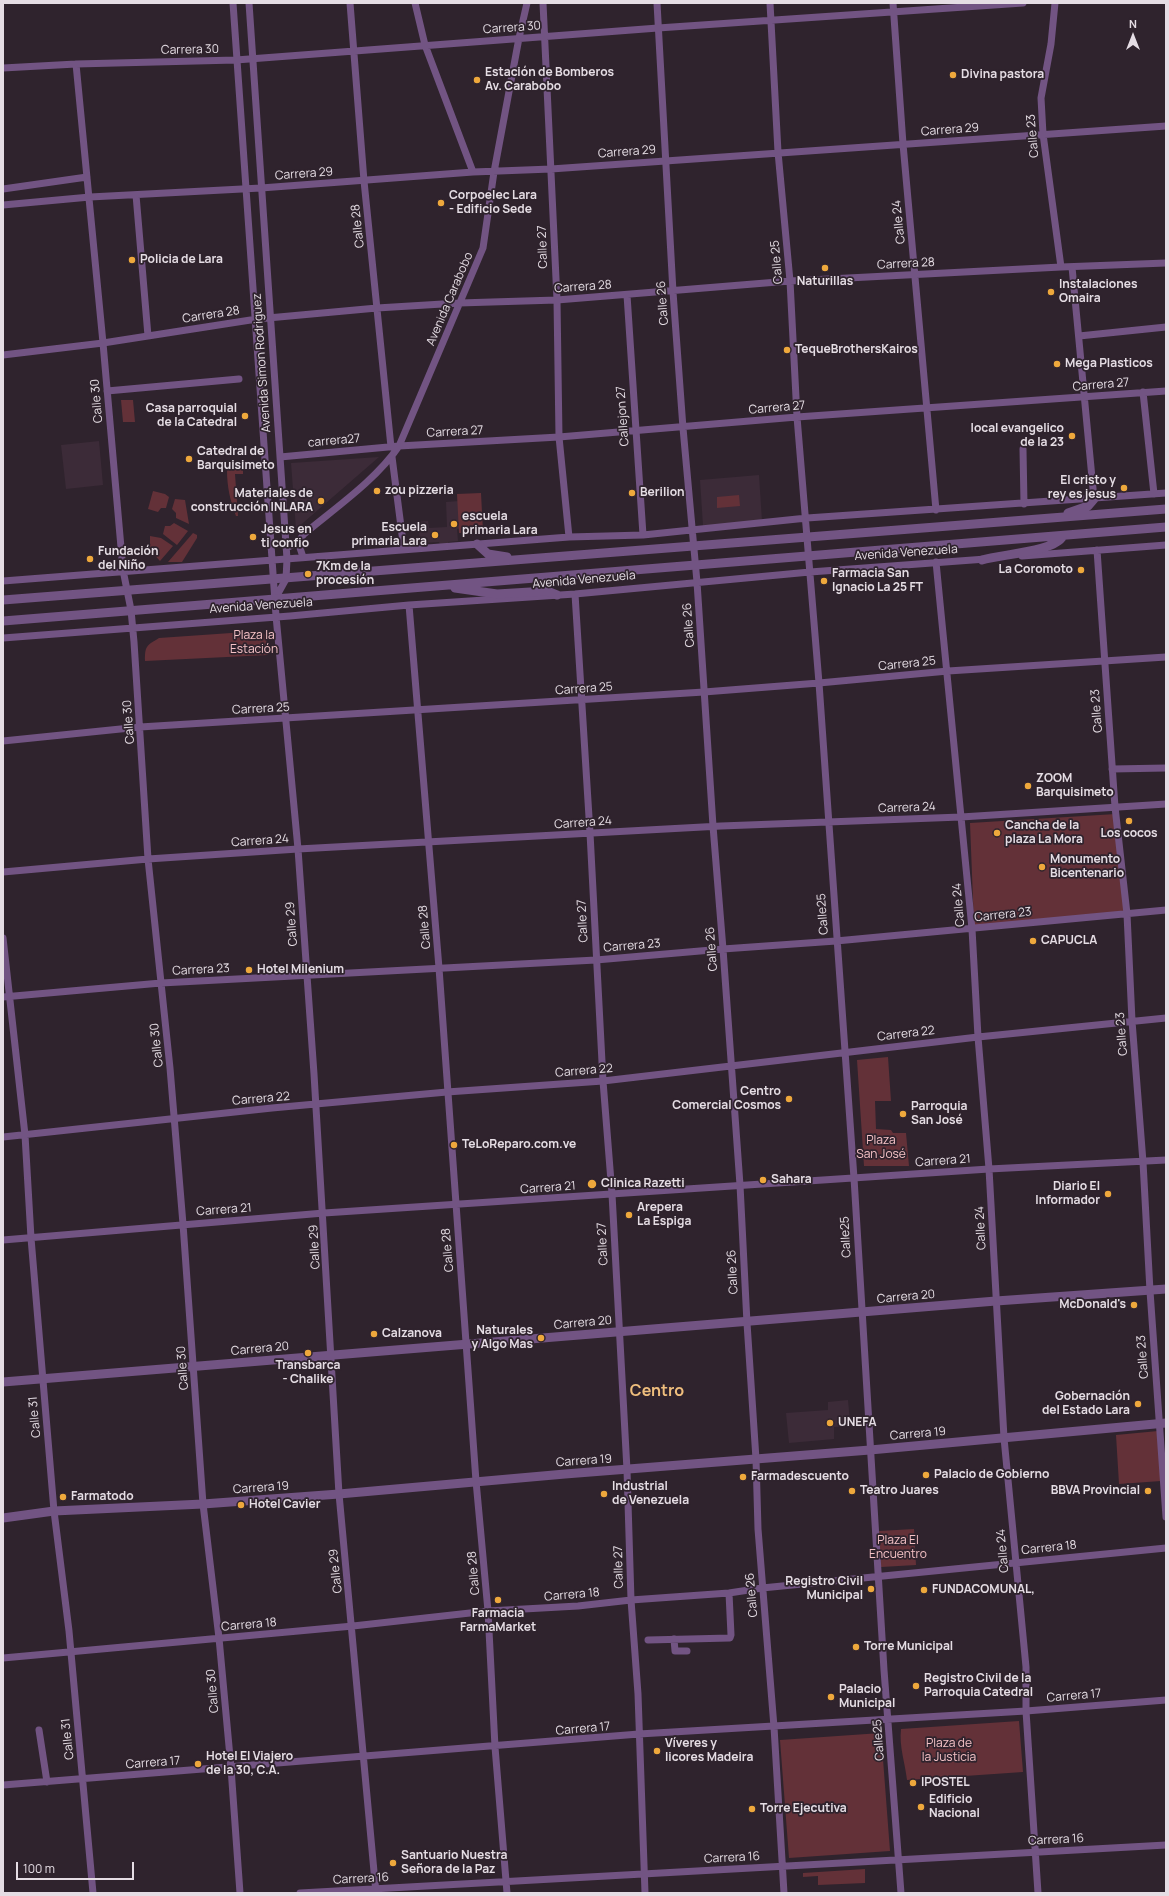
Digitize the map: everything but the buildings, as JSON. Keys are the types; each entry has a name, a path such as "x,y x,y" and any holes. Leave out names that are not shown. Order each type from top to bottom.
{"street":[{"name":"Avenida Simon Rodriguez","path":"234,3 236,60 247,188 275,600"},
{"name":"Avenida Simon Rodriguez","path":"249,3 287,559 286,578 275,600"},
{"name":"Calle 28","path":"350,3 355,50 364,181 391,447"},
{"path":"415,3 426,45 473,172"},
{"name":"Avenida Carabobo","path":"286,548 298,542 304,534 362,486 392,457 399,446 483,248 494,172 518,38 528,3"},
{"name":"Calle 27","path":"543,3 557,300 559,438 569,537"},
{"name":"Calle 26","path":"657,3 664,161 683,428 696,565 713,826 740,1185 746,1322 756,1459 762,1588 774,1727 784,1893"},
{"name":"Calle 25","path":"770,3 778,152 790,281 797,417 807,518 809,556"},
{"name":"Calle 24","path":"893,3 903,144 916,274 936,510"},
{"name":"Carrera 30","path":"3,68 76,64 253,59 518,38 1023,3"},
{"name":"Calle 23","path":"1055,3 1051,44 1042,90 1043,134 1061,267"},
{"name":"Calle 30","path":"76,64 90,197 124,571 126,590 131,610 148,859 174,1118 194,1366 203,1504 219,1638 231,1768 240,1893"},
{"name":"Carrera 29","path":"3,205 90,197 261,188 473,172 551,169 1166,126"},
{"path":"3,189 87,177"},
{"path":"136,195 148,336"},
{"name":"Carrera 28","path":"3,355 103,344 256,319 377,308 459,303 557,300 673,292 790,281 1166,263"},
{"path":"988,523 1065,514 1088,506 1094,499 1072,267"},
{"name":"Callejon 27","path":"627,295 643,535"},
{"path":"1079,336 1166,327"},
{"path":"107,391 239,379"},
{"name":"Carrera 27","path":"391,447 559,438 797,417 1085,398 1166,391"},
{"path":"1143,392 1154,494"},
{"name":"carrera27","path":"280,456 391,447"},
{"path":"1023,449 1024,504"},
{"path":"392,457 404,550"},
{"path":"3,581 569,537 643,535 807,518 1166,493"},
{"name":"Avenida Venezuela","path":"3,600 1166,509"},
{"name":"Avenida Venezuela","path":"3,621 1166,527"},
{"path":"982,560 996,556 1043,548 1056,544 1063,536"},
{"path":"298,542 303,557"},
{"path":"477,544 488,554 508,558 562,554 580,555"},
{"name":"Avenida Venezuela","path":"3,638 409,605 575,594 810,572 1166,545"},
{"name":"Calle 23","path":"1097,550 1115,807 1126,914 1132,1021 1143,1162 1150,1291 1162,1423 1166,1517"},
{"name":"Calle25","path":"809,556 854,1178 870,1450 901,1893"},
{"name":"Calle 24","path":"936,562 948,671 972,929 978,1037 989,1169 1004,1438 1026,1668 1026,1711 1034,1852 1038,1893"},
{"path":"444,586 459,590 497,594 548,591 557,595"},
{"name":"Calle 27","path":"575,594 590,833 603,1081 612,1194 618,1332 627,1470 631,1600 638,1687 645,1893"},
{"name":"Calle 29","path":"275,600 298,849 324,1213 339,1494 353,1626 363,1757 376,1891"},
{"name":"Calle 28","path":"409,605 419,710 439,968 476,1481 488,1611 495,1747 507,1893"},
{"name":"Carrera 25","path":"3,741 140,727 704,692 819,684 948,671 1166,657"},
{"path":"1112,769 1166,768"},
{"name":"Carrera 24","path":"3,872 148,859 298,849 429,843 713,826 961,817 1166,804"},
{"name":"Carrera 23","path":"6,996 161,983 596,960 836,941 1166,910"},
{"name":"Calle 31","path":"3,938 6,996 25,1135 31,1238 54,1511 83,1779 93,1893"},
{"name":"Carrera 22","path":"3,1137 174,1118 447,1092 603,1081 978,1037 1166,1018"},
{"name":"Carrera 21","path":"3,1240 324,1213 989,1169 1166,1160"},
{"name":"Carrera 20","path":"3,1382 996,1301 1166,1289"},
{"name":"Carrera 19","path":"3,1518 54,1511 203,1504 339,1494 476,1481 870,1450 1162,1423"},
{"name":"Carrera 18","path":"3,1658 353,1626 488,1611 578,1606 631,1600 729,1593 762,1588 1166,1548"},
{"path":"648,1640 730,1638 729,1593"},
{"path":"674,1639 671,1652 687,1651"},
{"name":"Carrera 17","path":"3,1785 495,1747 639,1734 888,1720 1166,1700"},
{"path":"40,1730 47,1782"},
{"name":"Carrera 16","path":"300,1893 466,1888 506,1881 899,1861 1166,1845"}],"shaded area":[{"path":"99,441 103,485 66,489 61,445"},
{"path":"379,457 296,529 291,463"},
{"path":"759,475 762,521 703,526 700,480"},
{"name":"escuela primaria Lara","path":"459,501 461,528 457,529 458,541 448,542 448,545 440,545 439,542 420,543 419,530 416,530 415,522 428,521 429,528 447,527 446,502"},
{"path":"848,1400 850,1422 847,1426 834,1427 834,1439 789,1443 786,1413 828,1410 828,1402"}],"green space":[{"path":"121,400 133,400 135,422 123,422"},
{"path":"227,470 243,470 243,474 235,474 238,516 236,516 231,499"},
{"path":"153,491 165,494 169,497 166,508 161,508 158,512 148,509"},
{"path":"481,493 483,532 459,533 457,494"},
{"path":"739,495 740,506 717,508 717,497"},
{"path":"175,499 185,500 189,524 176,518 176,513 172,509"},
{"path":"174,523 188,531 177,545 163,534 165,526 170,526"},
{"path":"193,533 197,535 197,538 182,562 168,562"},
{"path":"150,536 161,538 173,546 160,561 150,550"},
{"name":"Plaza la Estación","path":"260,631 266,635 268,655 145,661 145,652 147,647 159,638"},
{"path":"1116,814 1124,914 974,926 970,823"},
{"name":"Plaza San José","path":"888,1057 891,1101 875,1101 876,1129 891,1130 893,1133 906,1133 909,1166 864,1166 857,1060"},
{"path":"1158,1431 1161,1481 1119,1484 1116,1435"},
{"name":"Plaza El Encuentro","path":"914,1529 916,1565 881,1567 879,1531"},
{"name":"Plaza de la Justicia","path":"1019,1721 1023,1772 907,1780 901,1748 901,1729"},
{"path":"881,1733 890,1851 789,1858 780,1740"},
{"path":"865,1869 865,1883 818,1885 818,1876 803,1877 803,1873"}],"place":[{"name":"Divina pastora","path":"953,75"},
{"name":"Estación de Bomberos Av. Carabobo","path":"477,80"},
{"name":"Corpoelec Lara - Edificio Sede","path":"441,203"},
{"name":"Policia de Lara","path":"132,260"},
{"name":"Naturillas","path":"825,268"},
{"name":"Instalaciones Omaira","path":"1051,292"},
{"name":"TequeBrothersKairos","path":"787,350"},
{"name":"Mega Plasticos","path":"1057,364"},
{"name":"Casa parroquial de la Catedral","path":"245,416"},
{"name":"local evangelico de la 23","path":"1072,436"},
{"name":"Catedral de Barquisimeto","path":"189,459"},
{"name":"El cristo y rey es jesus","path":"1124,488"},
{"name":"zou pizzeria","path":"377,491"},
{"name":"Berilion","path":"632,493"},
{"name":"Materiales de construcción INLARA","path":"321,501"},
{"name":"escuela primaria Lara","path":"454,524"},
{"name":"Escuela primaria Lara","path":"435,535"},
{"name":"Jesus en ti confio","path":"253,537"},
{"name":"Fundación del Niño","path":"90,559"},
{"name":"La Coromoto","path":"1081,570"},
{"name":"7Km de la procesión","path":"308,574"},
{"name":"Farmacia San Ignacio La 25 FT","path":"824,581"},
{"name":"ZOOM Barquisimeto","path":"1028,786"},
{"name":"Los cocos","path":"1129,821"},
{"name":"Cancha de la plaza La Mora","path":"997,833"},
{"name":"Monumento Bicentenario","path":"1042,867"},
{"name":"CAPUCLA","path":"1033,941"},
{"name":"Hotel Milenium","path":"249,970"},
{"name":"Centro Comercial Cosmos","path":"789,1099"},
{"name":"Parroquia San José","path":"903,1114"},
{"name":"TeLoReparo.com.ve","path":"454,1145"},
{"name":"Sahara","path":"763,1180"},
{"name":"Clinica Razetti","path":"592,1184"},
{"name":"Diario El Informador","path":"1108,1194"},
{"name":"Arepera La Espiga","path":"629,1215"},
{"name":"McDonald's","path":"1134,1305"},
{"name":"Calzanova","path":"374,1334"},
{"name":"Naturales y Algo Mas","path":"541,1338"},
{"name":"Transbarca - Chalike","path":"308,1353"},
{"name":"Gobernación del Estado Lara","path":"1138,1404"},
{"name":"UNEFA","path":"830,1423"},
{"name":"Palacio de Gobierno","path":"926,1475"},
{"name":"Farmadescuento","path":"743,1477"},
{"name":"Teatro Juares","path":"852,1491"},
{"name":"BBVA Provincial","path":"1148,1491"},
{"name":"Industrial de Venezuela","path":"604,1494"},
{"name":"Farmatodo","path":"63,1497"},
{"name":"Hotel Cavier","path":"241,1505"},
{"name":"Registro Civil Municipal","path":"871,1589"},
{"name":"FUNDACOMUNAL,","path":"924,1590"},
{"name":"Farmacia FarmaMarket","path":"498,1600"},
{"name":"Torre Municipal","path":"856,1647"},
{"name":"Registro Civil de la Parroquia Catedral","path":"916,1686"},
{"name":"Palacio Municipal","path":"831,1697"},
{"name":"Víveres y licores Madeira","path":"657,1751"},
{"name":"Hotel El Viajero de la 30, C.A.","path":"198,1764"},
{"name":"IPOSTEL","path":"913,1783"},
{"name":"Edificio Nacional","path":"921,1807"},
{"name":"Torre Ejecutiva","path":"752,1809"},
{"name":"Santuario Nuestra Señora de la Paz","path":"393,1863"}],"district":[{"name":"Centro","path":"657,1392"}]}
